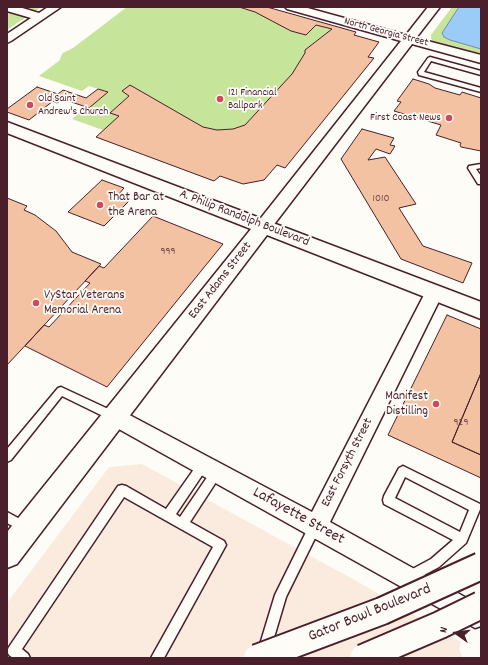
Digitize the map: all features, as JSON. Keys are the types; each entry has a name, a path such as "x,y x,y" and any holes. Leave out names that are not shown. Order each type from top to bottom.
{"street":[{"path":"7,7 40,17"},
{"path":"7,39 55,7"},
{"name":"North Georgia Street","path":"291,7 481,59"},
{"name":"East Adams Street","path":"7,554 434,7"},
{"name":"A. Philip Randolph Boulevard","path":"7,127 481,311"},
{"name":"East Forsyth Street","path":"316,526 434,293"},
{"name":"Lafayette Street","path":"115,417 316,526 481,620"},
{"name":"Gator Bowl Boulevard","path":"257,658 382,611 432,590 481,566"},
{"path":"363,658 440,626 481,605"}],"lane":[{"path":"481,73 430,59 421,72 421,74 481,90"},
{"path":"481,166 472,168 481,182"},
{"path":"7,457 62,391 115,417"},
{"path":"168,516 210,469"},
{"path":"182,524 210,469"},
{"path":"408,578 435,563 462,539 476,508 403,471 388,500 462,539"},
{"path":"24,658 13,651 122,490 220,545 157,658"},
{"path":"7,517 28,529"},
{"path":"262,658 281,596 316,526"}],"shaded area":[{"path":"142,464 360,583 461,642 459,649 463,658 7,658 7,603 109,467"}],"green space":[{"path":"7,7 41,7 7,30"},
{"name":"121 Financial Ballpark","path":"127,7 267,7 356,32 354,35 379,42 368,56 374,58 285,168 277,165 264,180 243,184 220,176 214,181 96,137 103,130 72,119 107,92 89,86 82,91 39,76 60,60 63,53 73,48"},
{"path":"452,7 459,7 442,34 450,40 481,49 481,55 431,42 431,35"}],"water":[{"path":"459,7 481,7 481,49 444,37 442,33"}],"building":[{"path":"239,7 267,7 356,32 354,35 379,42 368,57 374,58 285,168 277,165 264,180 243,184 220,176 214,181 96,137 119,116 110,113 129,96 122,91 130,85 203,127 217,130 233,129 245,125 292,74 305,53 305,50 332,29 316,25 306,35 291,31 255,12"},
{"name":"First Coast News","path":"413,79 429,84 435,88 460,95 462,92 481,98 481,151 461,147 461,143 436,135 441,125 394,111 401,102 397,101"},
{"name":"Old Saint Andrew's Church","path":"37,87 58,94 63,90 86,98 98,89 108,92 89,108 63,99 57,103 53,101 29,120 7,112 7,109"},
{"path":"362,129 394,138 390,145 395,146 390,154 376,149 368,160 385,157 416,204 399,208 423,246 472,263 463,283 401,259 341,159"},
{"name":"That Bar at the Arena","path":"102,180 124,188 119,194 131,199 104,226 68,212"},
{"name":"VyStar Veterans Memorial Arena","path":"7,198 27,206 24,210 35,215 56,231 72,252 101,264 7,365"},
{"path":"153,216 223,244 107,387 25,346 44,325 49,327 90,283 85,281 99,266 104,268"},
{"name":"Manifest Distilling","path":"447,315 481,329 481,373 452,442 481,455 481,478 388,435"},
{"path":"481,373 481,455 452,442"}],"place":[{"name":"121 Financial Ballpark","path":"220,99"},
{"name":"Old Saint Andrew's Church","path":"30,105"},
{"name":"First Coast News","path":"449,118"},
{"name":"That Bar at the Arena","path":"100,205"},
{"name":"VyStar Veterans Memorial Arena","path":"36,303"},
{"name":"Manifest Distilling","path":"436,404"}]}
